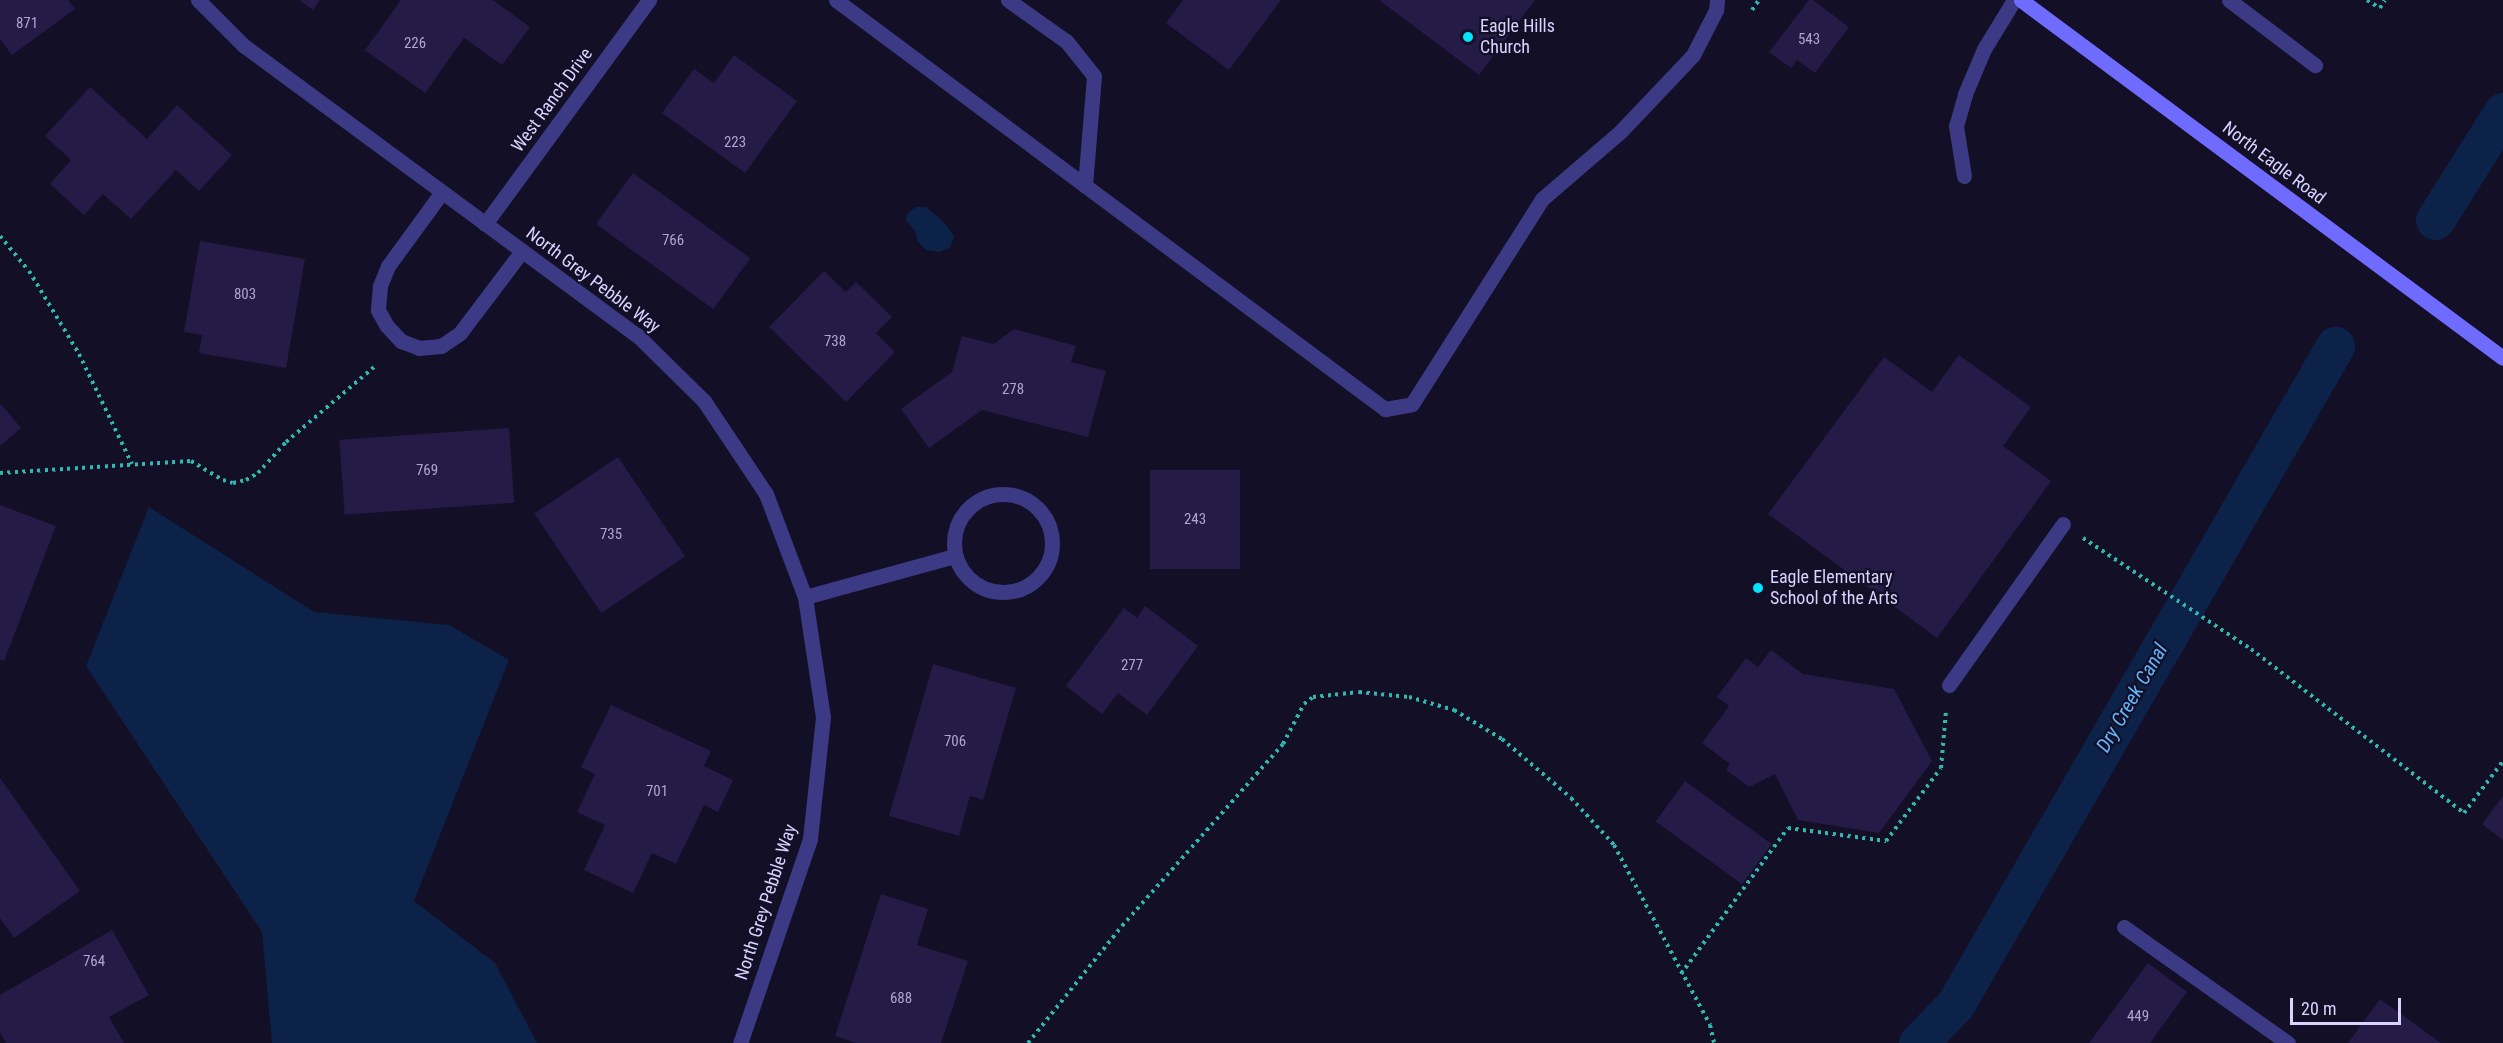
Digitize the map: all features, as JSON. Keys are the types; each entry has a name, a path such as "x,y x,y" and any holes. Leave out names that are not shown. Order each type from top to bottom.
{"main road":[{"name":"North Eagle Road","path":"2021,0 2503,358"}],"street":[{"name":"North Grey Pebble Way","path":"198,0 243,45 637,335 704,401 766,494 805,597 823,717 810,839 740,1043"},
{"name":"West Ranch Drive","path":"485,224 649,0"},
{"path":"836,0 1385,410 1412,404 1542,199 1620,132 1693,55 1716,10 1717,0"},
{"path":"1008,0 1067,42 1094,76 1085,186"},
{"path":"1964,176 1956,126 1965,94 1984,49 2014,0"},
{"path":"2229,0 2315,64"},
{"path":"442,192 388,266 380,286 378,310 387,326 401,340 419,348 441,346 460,333 522,251"},
{"path":"995,494 1011,494 1026,500 1039,509 1048,523 1052,539 1051,555 1044,570 1033,582 1019,590 1003,593 987,590 972,582 962,570 955,556 953,540 957,524 966,510 979,500 995,494"},
{"path":"1949,685 2063,524"},
{"path":"805,597 955,556"},
{"path":"2124,927 2288,1043"}],"path":[{"path":"1752,10 1759,0"},
{"path":"2367,0 2380,8 2385,0"},
{"path":"0,236 29,271 79,354 132,464"},
{"path":"0,473 191,461 223,480 233,483 246,480 258,473 285,442 375,367"},
{"path":"2063,524 2251,650 2464,813 2503,761"},
{"path":"1681,974 1788,828 1886,841 1941,768 1949,685"},
{"path":"1028,1043 1122,926 1283,744 1305,704 1313,697 1359,692 1409,696 1454,710 1502,739 1563,791 1614,845 1710,1025 1714,1043"}],"water":[{"path":"916,207 926,207 944,222 954,236 950,248 939,252 926,250 918,242 915,231 906,220 907,214"},
{"path":"149,507 314,612 449,625 509,660 414,901 495,963 537,1043 272,1043 262,932 86,666"}],"building":[{"path":"0,0 68,0 75,9 12,55 0,39"},
{"path":"299,0 320,0 313,10"},
{"path":"401,0 493,0 530,27 502,65 464,38 425,93 365,50"},
{"path":"1183,0 1281,0 1229,70 1166,23"},
{"name":"Eagle Hills Church","path":"1379,0 1535,0 1479,75"},
{"path":"1809,0 1813,0 1849,27 1815,73 1797,60 1791,68 1769,52"},
{"path":"734,55 797,101 745,173 662,113 694,69 714,83"},
{"path":"90,87 147,139 177,105 232,155 199,191 176,170 131,219 103,194 84,215 50,184 71,160 45,136"},
{"path":"633,173 750,258 713,309 596,224"},
{"path":"200,241 305,259 286,368 199,353 202,335 184,332"},
{"path":"824,271 846,292 856,282 892,317 876,333 895,352 846,402 769,327"},
{"path":"1014,329 1076,346 1071,362 1106,371 1088,437 982,410 929,448 901,409 952,372 962,336 994,344"},
{"path":"1959,355 2031,407 2003,446 2051,481 1937,638 1768,514 1884,357 1932,392"},
{"path":"0,403 21,428 0,446"},
{"path":"509,428 514,503 345,515 339,440"},
{"path":"618,457 685,556 601,613 534,513"},
{"path":"1150,470 1240,470 1240,569 1150,569"},
{"path":"0,505 56,526 4,661 0,659"},
{"path":"1145,606 1198,646 1147,715 1118,693 1102,714 1066,686 1124,608 1137,618"},
{"path":"1771,650 1803,674 1894,689 1932,761 1879,833 1798,820 1775,774 1749,787 1726,770 1730,764 1702,743 1729,706 1717,697 1746,658 1758,667"},
{"path":"933,664 1016,688 983,800 970,796 959,836 889,816"},
{"path":"611,705 711,751 704,766 733,780 718,812 704,805 676,864 652,853 633,893 584,870 605,825 577,812 595,774 581,767"},
{"path":"0,778 80,891 14,938 0,918"},
{"path":"1685,781 1772,844 1742,884 1656,821"},
{"path":"2503,796 2503,840 2482,824"},
{"path":"881,894 928,909 917,945 968,961 941,1043 856,1043 835,1036"},
{"path":"112,930 149,995 109,1017 124,1043 6,1043 0,1033 0,995"},
{"path":"2148,963 2187,992 2150,1043 2089,1043"},
{"path":"2380,999 2441,1043 2348,1043"}],"waterway":[{"name":"Dry Creek Canal","path":"2435,220 2503,112"},
{"name":"Dry Creek Canal","path":"1918,1043 1955,1005 2335,346"}],"place":[{"name":"Eagle Hills Church","path":"1468,37"},
{"name":"Eagle Elementary School of the Arts","path":"1758,588"}]}
